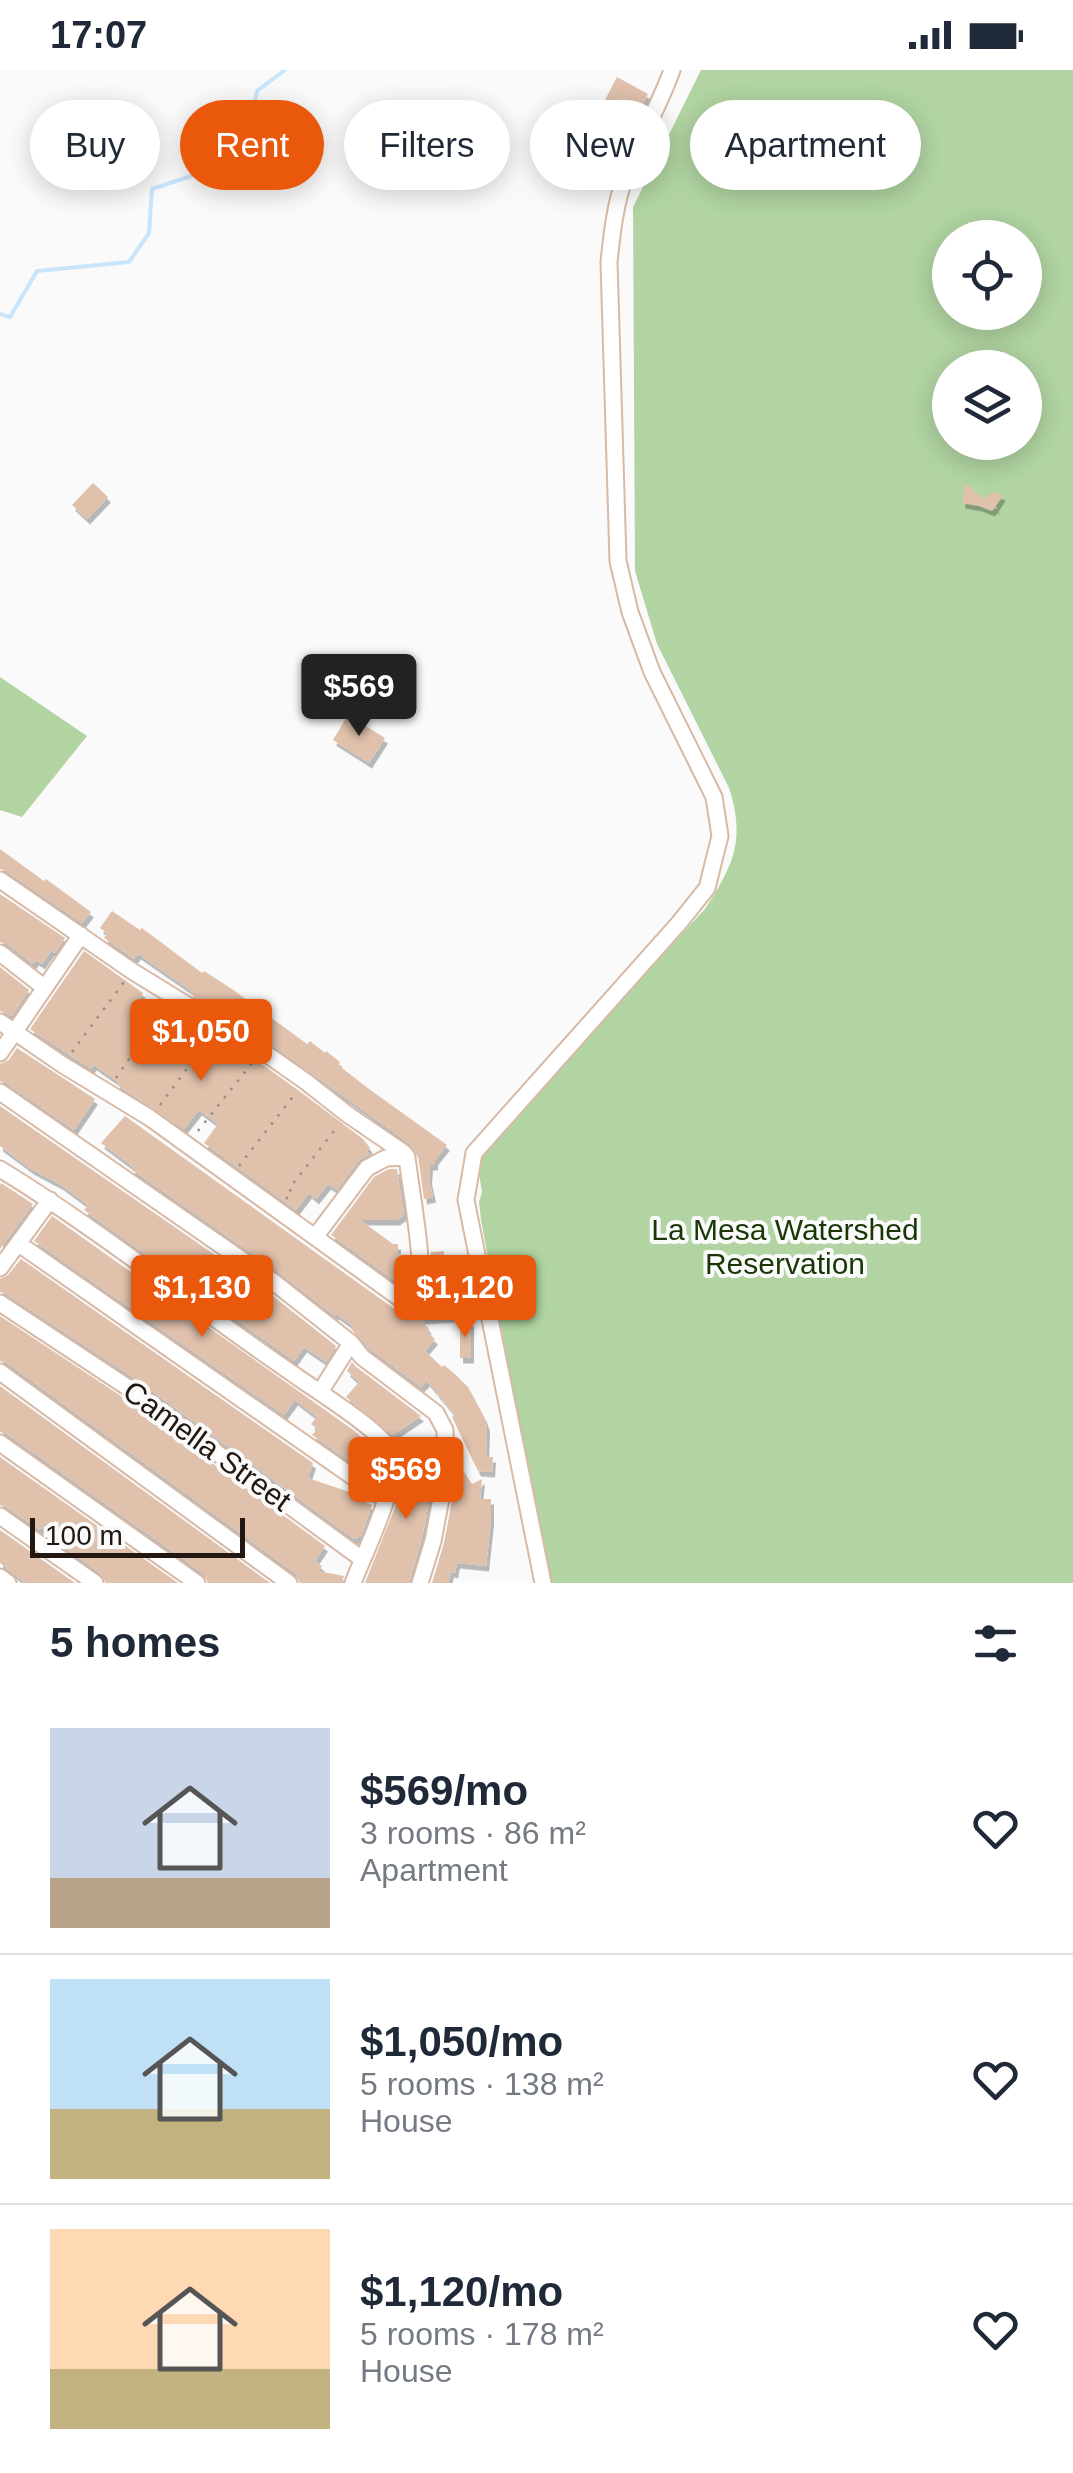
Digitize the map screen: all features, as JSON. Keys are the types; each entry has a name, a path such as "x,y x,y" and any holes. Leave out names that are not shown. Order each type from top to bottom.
{"street":[{"path":"542,1583 466,1200 474,1154 708,888 720,836 714,796 652,672 630,612 618,561 610,355 609,262 613,219 625,176 672,70"},
{"path":"0,880 132,971 262,1051 394,1144 407,1157 422,1262 420,1280 402,1300 150,1118 62,1066 0,1022"},
{"path":"0,1053 81,936"},
{"path":"0,954 45,988"},
{"path":"0,1092 271,1280 436,1413 445,1430 446,1472 433,1541 420,1583"},
{"path":"315,1237 367,1168 386,1158 407,1157"},
{"path":"0,1170 50,1200 320,1392 390,1450 393,1467 386,1500 353,1583"},
{"path":"0,1268 50,1200"},
{"path":"19,1244 386,1500"},
{"name":"Camella Street","path":"0,1303 130,1389 362,1559"},
{"path":"320,1392 351,1343"},
{"path":"0,1372 289,1583"},
{"path":"0,1443 197,1583"},
{"path":"0,1516 96,1583"},
{"path":"0,1577 8,1583"}],"path":[{"path":"62,1066 132,971"},
{"path":"106,1092 172,996"},
{"path":"150,1118 220,1024"},
{"path":"187,1144 262,1051"},
{"path":"232,1176 305,1081"},
{"path":"277,1210 292,1192 289,1188 347,1114"}],"green space":[{"name":"La Mesa Watershed Reservation","path":"701,70 1073,70 1073,1583 549,1583 481,1220 482,1192 476,1155 705,909 729,866 736,838 729,788 657,644 635,571 633,207 641,190 670,190 670,132"},
{"path":"0,677 87,736 22,817 0,810"}],"building":[{"path":"617,77 648,94 645,100 605,100"},
{"path":"93,483 108,497 87,519 72,505"},
{"path":"965,483 985,499 992,492 1003,495 995,507 998,509 962,503"},
{"path":"348,715 385,738 369,763 333,740"},
{"path":"0,849 91,912 82,923 0,869"},
{"path":"0,894 65,938 42,964 36,960 33,964 0,942"},
{"path":"112,911 232,989 307,1044 310,1041 326,1051 340,1062 338,1065 447,1145 435,1165 430,1165 433,1197 424,1199 418,1156 410,1144 138,954 134,959 104,938 107,933 100,928"},
{"path":"84,951 143,993 139,1000 143,1003 136,1012 156,1025 168,1008 256,1060 363,1139 370,1148 369,1154 358,1161 337,1190 328,1184 316,1199 309,1193 296,1210 204,1143 218,1124 199,1110 184,1129 94,1065 91,1069 30,1029"},
{"path":"0,967 29,990 12,1016 0,1011"},
{"path":"17,1048 95,1099 74,1130 0,1081 0,1064 9,1060"},
{"path":"0,1106 264,1289 336,1346 326,1362 304,1347 294,1361 84,1210 88,1205 61,1185 0,1146"},
{"path":"125,1116 396,1310 405,1311 412,1305 421,1315 434,1296 445,1296 445,1290 459,1291 462,1308 454,1317 421,1319 435,1339 425,1351 468,1387 487,1426 486,1457 493,1457 492,1472 478,1471 452,1417 455,1415 427,1381 421,1387 370,1349 351,1329 353,1326 131,1169 101,1143"},
{"path":"397,1169 404,1215 397,1220 360,1220 398,1244 398,1254 408,1255 407,1278 401,1285 331,1235 374,1177"},
{"path":"0,1185 33,1204 0,1249"},
{"path":"52,1216 356,1432 380,1456 380,1474 376,1479 312,1435 317,1429 311,1424 317,1417 295,1400 284,1415 34,1241"},
{"path":"444,1251 445,1288 438,1289 431,1269 431,1252"},
{"path":"21,1259 313,1463 308,1478 361,1496 361,1500 372,1505 361,1536 354,1539 131,1376 0,1292 0,1279"},
{"path":"0,1316 118,1394 325,1546 315,1561 322,1566 318,1571 344,1576 342,1583 300,1583 296,1574 0,1361"},
{"path":"460,1321 471,1321 471,1358 460,1358"},
{"path":"352,1362 421,1416 393,1435 346,1397 359,1382 347,1371"},
{"path":"0,1386 270,1583 208,1583 204,1574 0,1432"},
{"path":"406,1448 422,1448 422,1454 434,1455 435,1471 409,1583 365,1583 397,1502"},
{"path":"0,1457 178,1583 106,1583 101,1574 61,1545 66,1538 46,1522 40,1530 0,1505"},
{"path":"457,1461 472,1484 482,1479 480,1499 491,1499 486,1566 457,1563 448,1583 432,1583 444,1543"},
{"path":"0,1530 75,1583 25,1583 0,1563"}],"waterway":[{"path":"0,314 10,317 37,271 129,262 149,233 152,189 203,172 248,143 257,91 285,70"}]}
